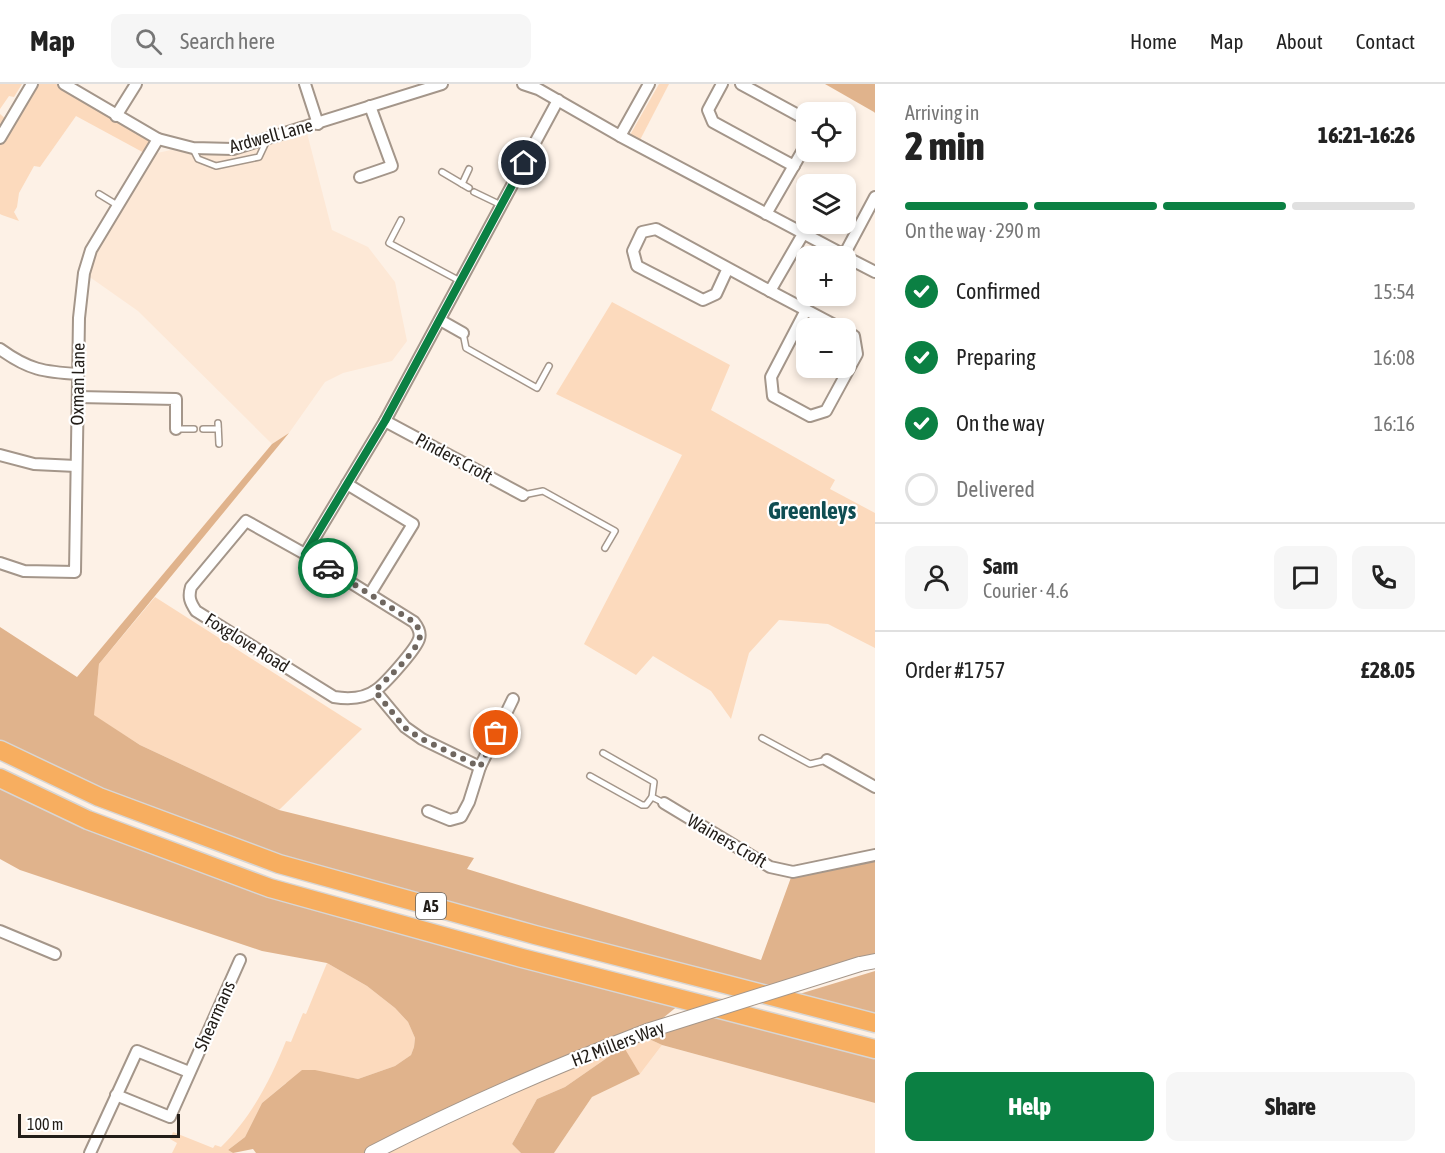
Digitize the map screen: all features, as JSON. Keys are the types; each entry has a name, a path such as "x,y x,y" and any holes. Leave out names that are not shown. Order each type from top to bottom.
{"highway":[{"name":"A5","path":"0,750 99,797 279,864 535,935 875,1023"},
{"name":"A5","path":"0,778 88,820 270,888 522,958 875,1049"}],"street":[{"path":"0,138 32,84"},
{"path":"117,116 136,84"},
{"path":"304,84 318,124"},
{"name":"Ardwell Lane","path":"70,86 158,139 193,148 233,149 442,84"},
{"path":"523,84 538,89 620,136 796,230"},
{"path":"620,136 648,84"},
{"path":"722,84 708,110 713,122 794,166"},
{"path":"741,84 796,114"},
{"path":"305,554 385,421 558,100"},
{"path":"360,177 397,165 370,106"},
{"name":"Oxman Lane","path":"0,563 24,571 75,572 79,318 84,273 92,250 158,139"},
{"path":"766,214 796,162"},
{"path":"851,246 871,211 875,197"},
{"path":"728,268 716,294 703,300 637,266 633,251 642,232 656,229 821,318"},
{"path":"770,291 803,234 826,246"},
{"path":"856,262 875,272"},
{"path":"802,318 806,310"},
{"path":"440,320 463,333"},
{"path":"796,329 771,377 773,396 810,416 826,411 844,378"},
{"path":"0,349 19,363 46,372 78,374"},
{"path":"78,397 176,399 176,429"},
{"name":"Pinders Croft","path":"385,421 523,495"},
{"path":"0,455 34,464 76,466"},
{"path":"347,484 413,524 370,594"},
{"name":"Foxglove Road","path":"246,521 305,554 414,622 418,628 420,637 416,648 375,691 348,699 334,697 196,610 190,603 191,587 246,521"},
{"path":"375,691 405,728 422,739 480,767"},
{"path":"428,811 450,820 461,817 469,802 480,767 513,699"},
{"path":"826,760 875,787"},
{"name":"Wainers Croft","path":"664,803 770,867 793,872 875,855"},
{"path":"0,931 55,954"},
{"name":"Shearmans","path":"116,1095 170,1117 240,960"},
{"name":"H2 Millers Way","path":"372,1153 438,1119 513,1085 647,1031 875,961"},
{"name":"Shearmans","path":"90,1153 137,1051 189,1072"}],"lane":[{"path":"193,148 198,159 216,166 259,157 267,139"},
{"path":"462,184 470,169"},
{"path":"442,172 501,205"},
{"path":"99,194 117,205"},
{"path":"401,220 389,243 460,281"},
{"path":"463,333 466,348 537,388 549,366"},
{"path":"203,429 218,426 219,444"},
{"path":"176,429 194,429"},
{"path":"523,495 543,491 615,531 605,548"},
{"path":"762,738 810,764 826,760"},
{"path":"590,777 642,805 646,805 652,797 654,782 603,753"},
{"path":"652,797 664,803"}],"shaded area":[{"path":"0,84 22,84 14,97 9,96 0,109"},
{"path":"32,84 64,84 158,139 148,155 76,116 40,167 34,166 19,193 14,212 19,221 0,214 0,114 8,121"},
{"path":"659,84 669,84 640,140 630,135"},
{"path":"825,84 875,84 875,113 874,112"},
{"path":"307,133 332,230 368,247 395,282 407,341 392,361 343,373 325,382 289,433 272,444 138,311 84,273 148,155 171,150 217,155"},
{"path":"612,302 730,365 711,410 835,480 830,489 875,513 875,648 828,624 779,620 749,653 731,719 711,691 653,656 636,675 584,644 682,455 556,394"},
{"path":"289,433 99,664 94,715 140,745 279,810 474,858 467,869 761,960 793,872 875,855 875,961 752,991 279,864 0,748 0,627 77,677 272,444"},
{"path":"155,597 362,729 279,810 140,745 93,715 99,664"},
{"path":"0,778 270,888 679,1005 647,1031 372,1153 256,1153 253,1149 233,1153 228,1150 245,1137 262,1103 302,1070 315,1070 358,1079 395,1066 411,1055 415,1038 408,1022 395,1008 367,986 327,963 262,951 20,870 0,859"},
{"path":"327,963 367,986 395,1008 408,1022 415,1038 411,1055 395,1066 358,1079 342,1076 286,1083 262,1103 245,1137 228,1150 233,1153 172,1153 177,1143 170,1139 173,1132 213,1148 215,1145 221,1147 242,1124 267,1084 286,1041 291,1042 303,1013 306,1014"},
{"path":"875,971 875,1018 796,995"},
{"path":"728,1011 875,1049 875,1103 662,1045 649,1039"},
{"path":"629,1038 649,1039 662,1045 640,1074 624,1049 614,1053 565,1087 537,1099 512,1144 521,1153 372,1153"},
{"path":"662,1045 875,1103 875,1153 554,1153 592,1097 640,1074"},
{"path":"625,1049 640,1074 592,1097 554,1153 521,1153 512,1144 537,1099 565,1087 614,1053"}],"way so far":[{"path":"328,568 414,622 418,628 420,637 416,648 375,691 405,728 422,739 480,767 496,733"}],"district":[{"name":"Greenleys","path":"812,511"}],"route":[{"path":"328,568 305,554 385,421 524,163"}]}
